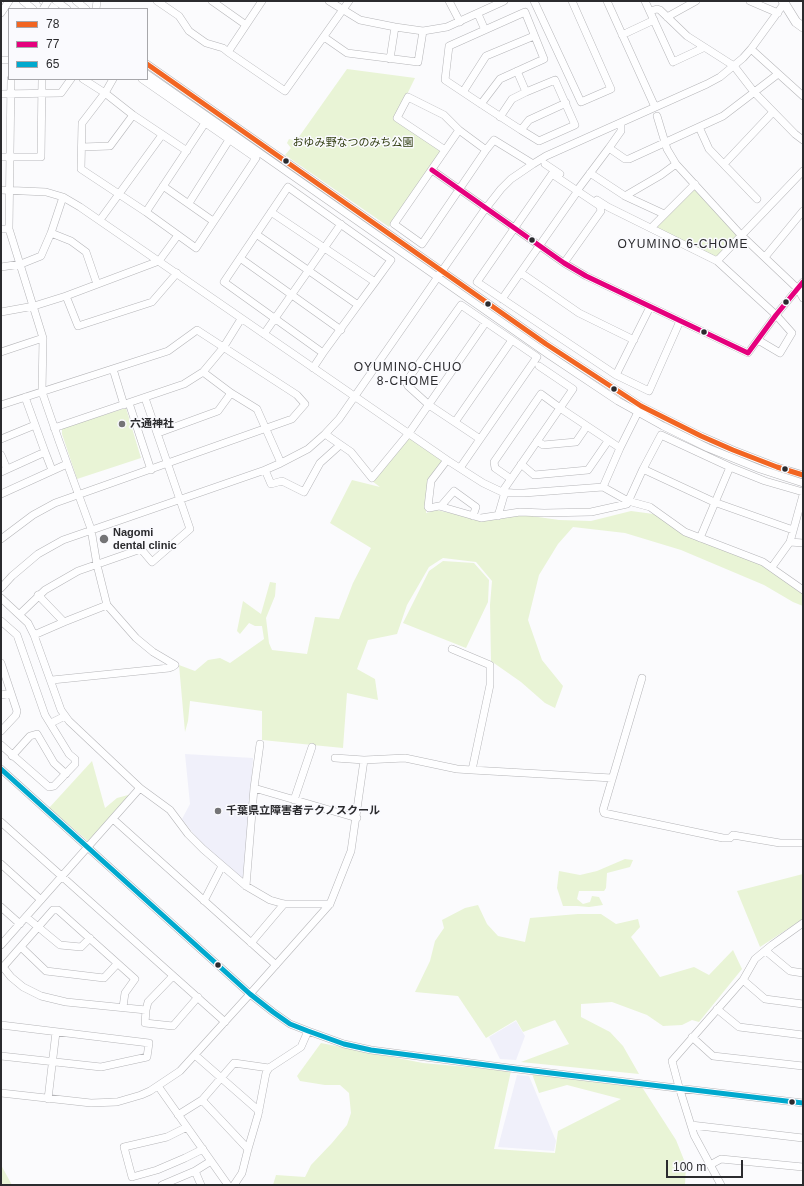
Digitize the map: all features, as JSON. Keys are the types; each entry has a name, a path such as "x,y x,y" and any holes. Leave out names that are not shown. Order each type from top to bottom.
{"main road":[{"path":"784,2 796,22 803,27"}],"street":[{"path":"1,14 9,1"},
{"path":"24,1 33,8"},
{"path":"43,1 54,8"},
{"path":"56,1 66,8"},
{"path":"76,1 85,8"},
{"path":"158,1 168,4 179,16 189,31 206,43 223,48 285,91 349,1"},
{"path":"212,1 246,25"},
{"path":"228,52 262,1"},
{"path":"329,1 360,20 423,31 447,27 504,1"},
{"path":"449,1 460,22"},
{"path":"534,1 581,102 611,89 572,1"},
{"path":"607,1 655,107"},
{"path":"645,1 673,62 703,48"},
{"path":"667,17 696,1"},
{"path":"750,1 778,13"},
{"path":"1,588 12,576 38,554 63,540 91,529 265,470 308,449 339,419 439,273 486,208 506,184 546,156 720,77 734,66 751,49 778,13 784,2"},
{"path":"650,11 657,8 687,36 703,48 734,66 754,92 795,134 803,140"},
{"path":"481,104 500,79 544,59 525,12 449,46 445,80 500,117 539,141 575,125 555,80"},
{"path":"478,14 485,30"},
{"path":"622,35 654,20"},
{"path":"390,59 395,27"},
{"path":"324,37 347,53 418,62 423,31"},
{"path":"463,92 486,56 534,36"},
{"path":"751,49 803,96"},
{"path":"148,65 439,273 588,382 682,436 760,469 803,483"},
{"path":"517,71 526,92"},
{"path":"608,148 625,159 629,159 723,116 778,74"},
{"path":"148,75 439,273 641,406 700,436 803,476"},
{"path":"500,117 512,100 526,92 568,75"},
{"path":"11,80 9,229 43,338 42,392 91,529 97,565 107,605 136,638 152,652 175,665 169,668 52,680"},
{"path":"1,157 41,157 42,80"},
{"path":"1,94 61,93 70,80"},
{"path":"84,80 186,151"},
{"path":"112,80 82,123 81,169 146,212 196,248 256,158 143,80"},
{"path":"445,150 397,118 408,97 444,115 459,130 486,150"},
{"path":"521,130 529,120 566,103"},
{"path":"724,164 773,112"},
{"path":"82,147 110,146 133,115"},
{"path":"657,116 666,150 676,164 741,235 798,289 803,298"},
{"path":"146,212 205,123"},
{"path":"502,299 621,131 621,123"},
{"path":"1,125 10,125"},
{"path":"700,127 709,149 757,199"},
{"path":"459,130 394,224 422,244 494,140 533,164"},
{"path":"100,220 162,134"},
{"path":"189,203 230,140"},
{"path":"545,164 600,206 601,211 564,263"},
{"path":"625,196 661,175 676,164"},
{"path":"432,170 564,263 586,276 748,353 803,282"},
{"path":"717,261 803,170"},
{"path":"590,173 625,196 664,214"},
{"path":"680,321 649,391 616,374 477,282 552,174 608,207 717,261 776,315 792,333 780,353 758,340"},
{"path":"651,228 695,184"},
{"path":"163,186 213,221"},
{"path":"313,368 391,260 288,186 224,282 323,353"},
{"path":"1,190 46,192 63,198 80,207 446,460 483,483 503,492 524,493 603,486 628,501 650,506 685,532 763,562 803,590"},
{"path":"1,267 21,264 41,256 63,198"},
{"path":"765,258 803,211"},
{"path":"271,212 375,282"},
{"path":"264,334 341,224"},
{"path":"1,229 9,229"},
{"path":"51,233 71,241 86,252 97,284"},
{"path":"256,234 358,305"},
{"path":"1,312 34,306 66,296 159,261 178,235"},
{"path":"240,258 340,330"},
{"path":"66,296 78,326 152,302 177,273"},
{"path":"521,273 579,313 634,340"},
{"path":"460,468 537,357 461,305 406,382 408,386 429,404 480,439"},
{"path":"616,374 650,307"},
{"path":"54,428 184,384 203,372 223,348 242,319"},
{"path":"325,434 351,452 372,478 409,433 486,322"},
{"path":"1,405 168,351 197,330 297,396 305,404 292,419 79,496 55,503 33,515 1,539"},
{"path":"1,352 43,338"},
{"path":"455,422 512,340"},
{"path":"498,516 503,492 510,479 573,389 539,366"},
{"path":"113,368 151,470"},
{"path":"203,372 231,393 257,408 281,463"},
{"path":"158,433 218,412 231,393"},
{"path":"510,479 494,468 494,462 541,394 620,448"},
{"path":"25,397 52,470"},
{"path":"20,614 38,595 78,571 141,550 152,562 190,529 145,398"},
{"path":"603,486 638,412"},
{"path":"1,439 35,426"},
{"path":"537,441 543,446 576,442 587,426"},
{"path":"446,460 431,481 429,508 441,506 481,518 520,512 591,512 627,504 661,435 730,467 803,494 790,542 772,567"},
{"path":"521,464 534,475 588,470 608,441"},
{"path":"265,470 271,484 282,481 304,492 320,463 340,445"},
{"path":"1,455 4,470 45,452"},
{"path":"1,494 67,464"},
{"path":"700,538 730,467"},
{"path":"643,469 714,502 793,530"},
{"path":"441,506 454,491 476,507 473,516"},
{"path":"790,542 803,543"},
{"path":"38,595 64,622"},
{"path":"1,598 28,623 52,680 65,716 140,788 170,810 188,834 222,866 246,886 270,900 284,904 330,904"},
{"path":"34,635 107,605"},
{"path":"1,621 17,635 45,715 69,754 75,759 75,764 54,786 50,787 1,745"},
{"path":"452,649 490,665 490,684 472,770"},
{"path":"1,663 17,711 16,715 1,731"},
{"path":"642,678 612,778 603,810 604,813 723,838 730,838 733,835 780,843 803,843"},
{"path":"1,695 12,693"},
{"path":"51,723 65,716"},
{"path":"12,756 30,736 37,734 54,763 66,774"},
{"path":"246,886 254,788 260,744"},
{"path":"294,800 312,747"},
{"path":"335,758 364,760 406,758 457,769 612,778"},
{"path":"1,1092 48,1099 104,1104 141,1095 158,1086 180,1070 225,1022 330,904 351,851 357,818 364,760"},
{"path":"1,769 250,994 290,1024 344,1044 372,1050 516,1069 679,1087 803,1103"},
{"path":"1,945 63,877 140,788"},
{"path":"254,788 357,818"},
{"path":"113,819 276,965"},
{"path":"1,822 225,1022"},
{"path":"1,864 41,900"},
{"path":"204,901 222,866"},
{"path":"251,943 284,904"},
{"path":"1,907 20,924"},
{"path":"123,1007 125,993 135,979 58,910 53,910 3,968 23,987 41,996 66,1002 146,1010"},
{"path":"26,917 60,945 81,947 90,938"},
{"path":"721,1185 690,1125 672,1061 743,980 755,959 803,923"},
{"path":"21,947 46,971 104,978 117,964"},
{"path":"766,950 790,971 803,973"},
{"path":"173,976 148,1002 145,1023 172,1026 198,997"},
{"path":"743,980 764,999 803,1004"},
{"path":"718,1009 739,1027 803,1035"},
{"path":"1,1025 149,1043 147,1057 101,1067 1,1056"},
{"path":"234,1185 242,1173 259,1111 266,1073 269,1068 301,1047 308,1031"},
{"path":"48,1099 56,1032"},
{"path":"692,1037 713,1056 803,1066"},
{"path":"195,1055 222,1077 259,1111"},
{"path":"178,1115 202,1100 234,1064 269,1068"},
{"path":"158,1086 228,1185"},
{"path":"202,1100 248,1149"},
{"path":"690,1125 803,1138"},
{"path":"187,1127 167,1137 124,1147 132,1177 157,1170 202,1149"},
{"path":"710,1165 721,1159 803,1167"},
{"path":"162,1185 195,1171 211,1161"},
{"path":"195,1171 201,1185"}],"shaded area":[{"name":"千葉県立障害者テクノスクール","path":"185,754 253,758 245,881 204,847 182,819 190,804"},
{"path":"516,1021 525,1036 516,1060 500,1059 489,1037"},
{"path":"517,1075 529,1076 556,1141 554,1151 498,1147"}],"green space":[{"name":"おゆみ野なつのみち公園","path":"347,69 415,78 395,119 442,151 389,227 285,155 291,148 287,143 289,139 296,141"},
{"path":"696,187 738,234 716,259 654,227"},
{"path":"126,408 141,458 77,479 62,434 62,428"},
{"path":"408,437 443,461 428,482 426,513 436,510 455,514 531,516 559,520 591,521 631,511 661,515 682,532 725,548 782,574 803,591 803,606 793,602 764,585 681,550 625,533 573,527 558,544 539,575 528,620 542,660 563,686 555,708 545,703 521,682 491,661 490,605 492,581 476,562 443,558 429,567 407,605 397,634 368,640 357,669 375,679 378,700 347,693 343,748 262,740 262,711 190,701 188,721 185,732 179,665 195,671 208,660 220,658 230,663 264,639 262,626 255,626 249,623 240,634 237,631 243,601 261,614 270,582 276,583 275,596 266,618 269,643 272,650 307,654 315,617 339,619 353,583 371,548 330,523 352,480 380,487 372,481"},
{"path":"443,561 474,563 489,580 488,602 466,648 403,623 429,571"},
{"path":"92,761 105,808 117,798 132,794 89,842 49,808"},
{"path":"625,859 633,860 630,867 607,873 606,888 604,891 579,891 577,899 583,904 590,902 592,896 599,897 603,905 589,907 563,906 557,888 559,871 580,875 597,871"},
{"path":"803,874 803,919 760,947 737,891"},
{"path":"478,905 487,924 498,936 525,942 530,918 578,914 601,914 616,924 638,919 640,927 631,937 660,977 694,967 709,975 733,950 742,969 699,1022 692,1020 682,1025 663,1026 647,1015 612,1002 581,1004 581,1017 610,1032 623,1046 639,1074 521,1062 569,1044 555,1020 523,1032 516,1020 486,1038 458,996 415,992 430,961 435,941 444,928 442,920 465,908"},
{"path":"321,1043 423,1063 511,1071 494,1149 555,1153 558,1131 621,1099 567,1085 539,1093 532,1074 640,1084 676,1140 686,1165 685,1185 273,1185 276,1175 305,1177 311,1165 347,1125 351,1113 349,1093 340,1085 325,1085 300,1081 297,1076"},
{"path":"1,1165 12,1185 1,1185"}],"transit line":[{"name":"78","path":"148,65 546,344 641,406 733,450 777,467 803,475"},
{"name":"77","path":"432,170 564,263 586,276 748,353 803,282"},
{"name":"65","path":"1,769 250,994 290,1024 344,1044 371,1050 803,1103"}],"place":[{"name":"六通神社","path":"122,424"},
{"name":"Nagomi dental clinic","path":"104,539"},
{"name":"千葉県立障害者テクノスクール","path":"218,811"}],"district":[{"name":"OYUMINO 6-CHOME","path":"683,245"},
{"name":"OYUMINO-CHUO 8-CHOME","path":"408,375"}]}
